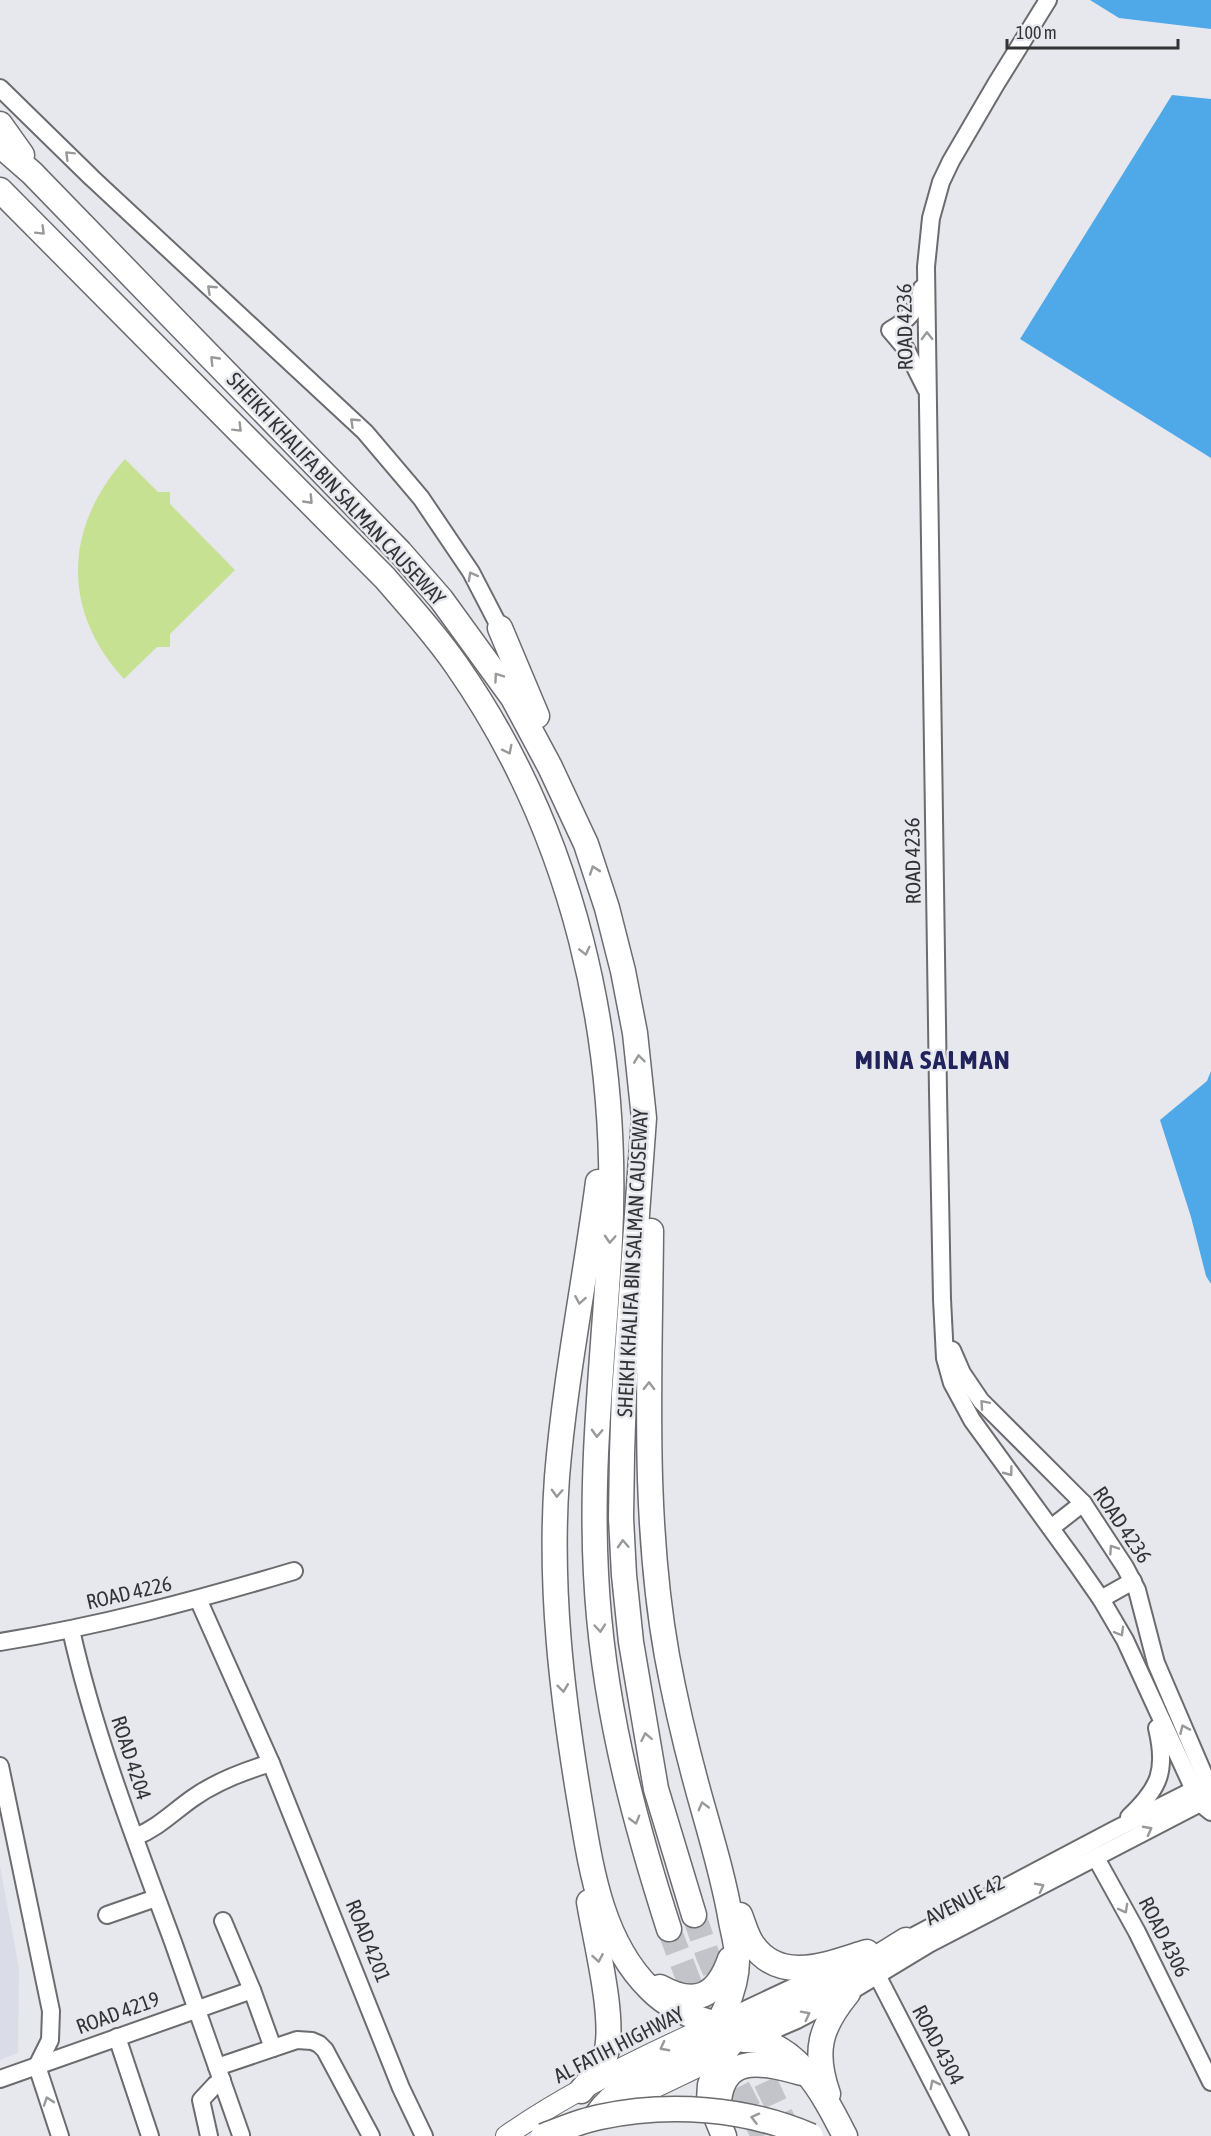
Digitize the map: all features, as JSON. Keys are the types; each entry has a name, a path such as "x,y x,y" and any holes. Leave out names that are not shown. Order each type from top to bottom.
{"highway":[{"path":"0,124 16,144 32,173"},
{"name":"SHEIKH KHALIFA BIN SALMAN CAUSEWAY","path":"0,145 32,173 414,568 473,642 513,698 550,767 586,844 608,908 623,971 635,1033 644,1118 624,1394 621,1518 624,1575 631,1642 656,1789 694,1915"},
{"name":"SHEIKH KHALIFA BIN SALMAN CAUSEWAY","path":"0,190 386,578 456,665 495,724 531,796 557,859 576,916 591,976 607,1076 611,1189 610,1241 598,1400 594,1521 603,1657 614,1730 630,1800 669,1929"},
{"path":"500,628 533,704 543,733 550,767"},
{"path":"607,1076 599,1105 598,1180 570,1360 559,1458 556,1510 556,1609 562,1681 582,1816 598,1895 618,1946 634,1973 652,1991 671,2006 729,2037 761,2040 776,2047 791,2058 817,2084 842,2130"},
{"path":"644,1118 651,1176 649,1439 654,1561 667,1655 682,1727 719,1862 737,1955 736,1978 725,2009 729,2037 710,2085 709,2100 720,2129"},
{"path":"581,2091 600,2068 605,2056 608,2036 604,1994 582,1858 582,1816"},
{"path":"719,1862 753,1945 763,1956 774,1963 794,1969 807,1969 867,1952"},
{"path":"634,1973 676,1995 696,1996 711,1990 718,1985 730,1960 732,1926"},
{"path":"596,2116 604,2104 629,2086 837,1983 906,1940"},
{"path":"842,2130 821,2074 819,2059 824,2030 830,2017 848,1993"},
{"path":"720,2129 722,2085 728,2075 737,2068 758,2063 772,2064 807,2074"},
{"path":"543,2136 598,2117 632,2111 694,2110 749,2116 782,2124 811,2136"}],"main road":[{"name":"AL FATIH HIGHWAY","path":"506,2136 529,2120 581,2091 729,2037"},
{"path":"561,2136 596,2116"}],"street":[{"path":"926,267 931,218 941,182 996,84 1048,0"},
{"path":"0,88 92,178 365,432 421,498 471,572 500,628"},
{"name":"ROAD 4236","path":"926,267 921,295 914,312 904,322 890,330 906,349 928,395"},
{"name":"ROAD 4236","path":"926,267 943,1326 948,1372 961,1401 990,1446 1101,1599 1125,1640 1149,1695 1206,1794"},
{"name":"ROAD 4236","path":"943,1326 962,1373 981,1401 1083,1503 1133,1581 1156,1663 1206,1794"},
{"path":"1051,1528 1083,1503"},
{"path":"198,1599 294,1571"},
{"path":"1101,1599 1133,1581"},
{"name":"ROAD 4226","path":"0,1642 71,1630 198,1599 272,1763"},
{"name":"ROAD 4204","path":"71,1630 100,1735 241,2135"},
{"path":"1114,1830 1142,1804 1160,1778 1161,1746 1149,1695"},
{"path":"135,1837 150,1831 196,1796 217,1784 246,1771 272,1763"},
{"name":"ROAD 4201","path":"272,1763 401,2088 424,2136"},
{"path":"0,1766 51,2011 50,2040 37,2066 60,2136"},
{"name":"AVENUE 42","path":"729,2037 797,2020 848,1993 1114,1830 1206,1794"},
{"name":"AVENUE 42","path":"758,2005 867,1952 906,1940 984,1908 1096,1858 1206,1794"},
{"name":"ROAD 4306","path":"1096,1858 1137,1932 1209,2075"},
{"path":"107,1915 156,1898"},
{"path":"223,1921 273,2048"},
{"name":"ROAD 4304","path":"877,1975 960,2136"},
{"name":"ROAD 4219","path":"0,2079 252,1990"},
{"name":"AL FATIH HIGHWAY","path":"729,2037 758,2005"},
{"path":"117,2037 150,2136"},
{"path":"209,2136 201,2100 215,2085 219,2074 273,2048 297,2040 305,2040 319,2044 329,2058 371,2136"}],"shaded area":[{"path":"0,1866 19,1968 18,2053 0,2060"}],"green space":[{"path":"125,459 158,492 170,492 170,504 235,570 170,634 170,647 157,647 124,679 103,653 89,626 81,597 78,569 81,541 90,512 105,485"}],"water":[{"path":"1090,0 1211,0 1211,29 1119,18"},
{"path":"1172,95 1211,99 1211,458 1020,339"},
{"path":"1211,1071 1211,1284 1206,1276 1191,1217 1160,1120 1207,1081"}],"tunnel":[{"path":"694,1915 726,1998"},
{"path":"669,1929 701,2013"},
{"path":"750,2049 791,2136"},
{"path":"722,2055 763,2136"}],"district":[{"name":"MINA SALMAN","path":"933,1060"}]}
